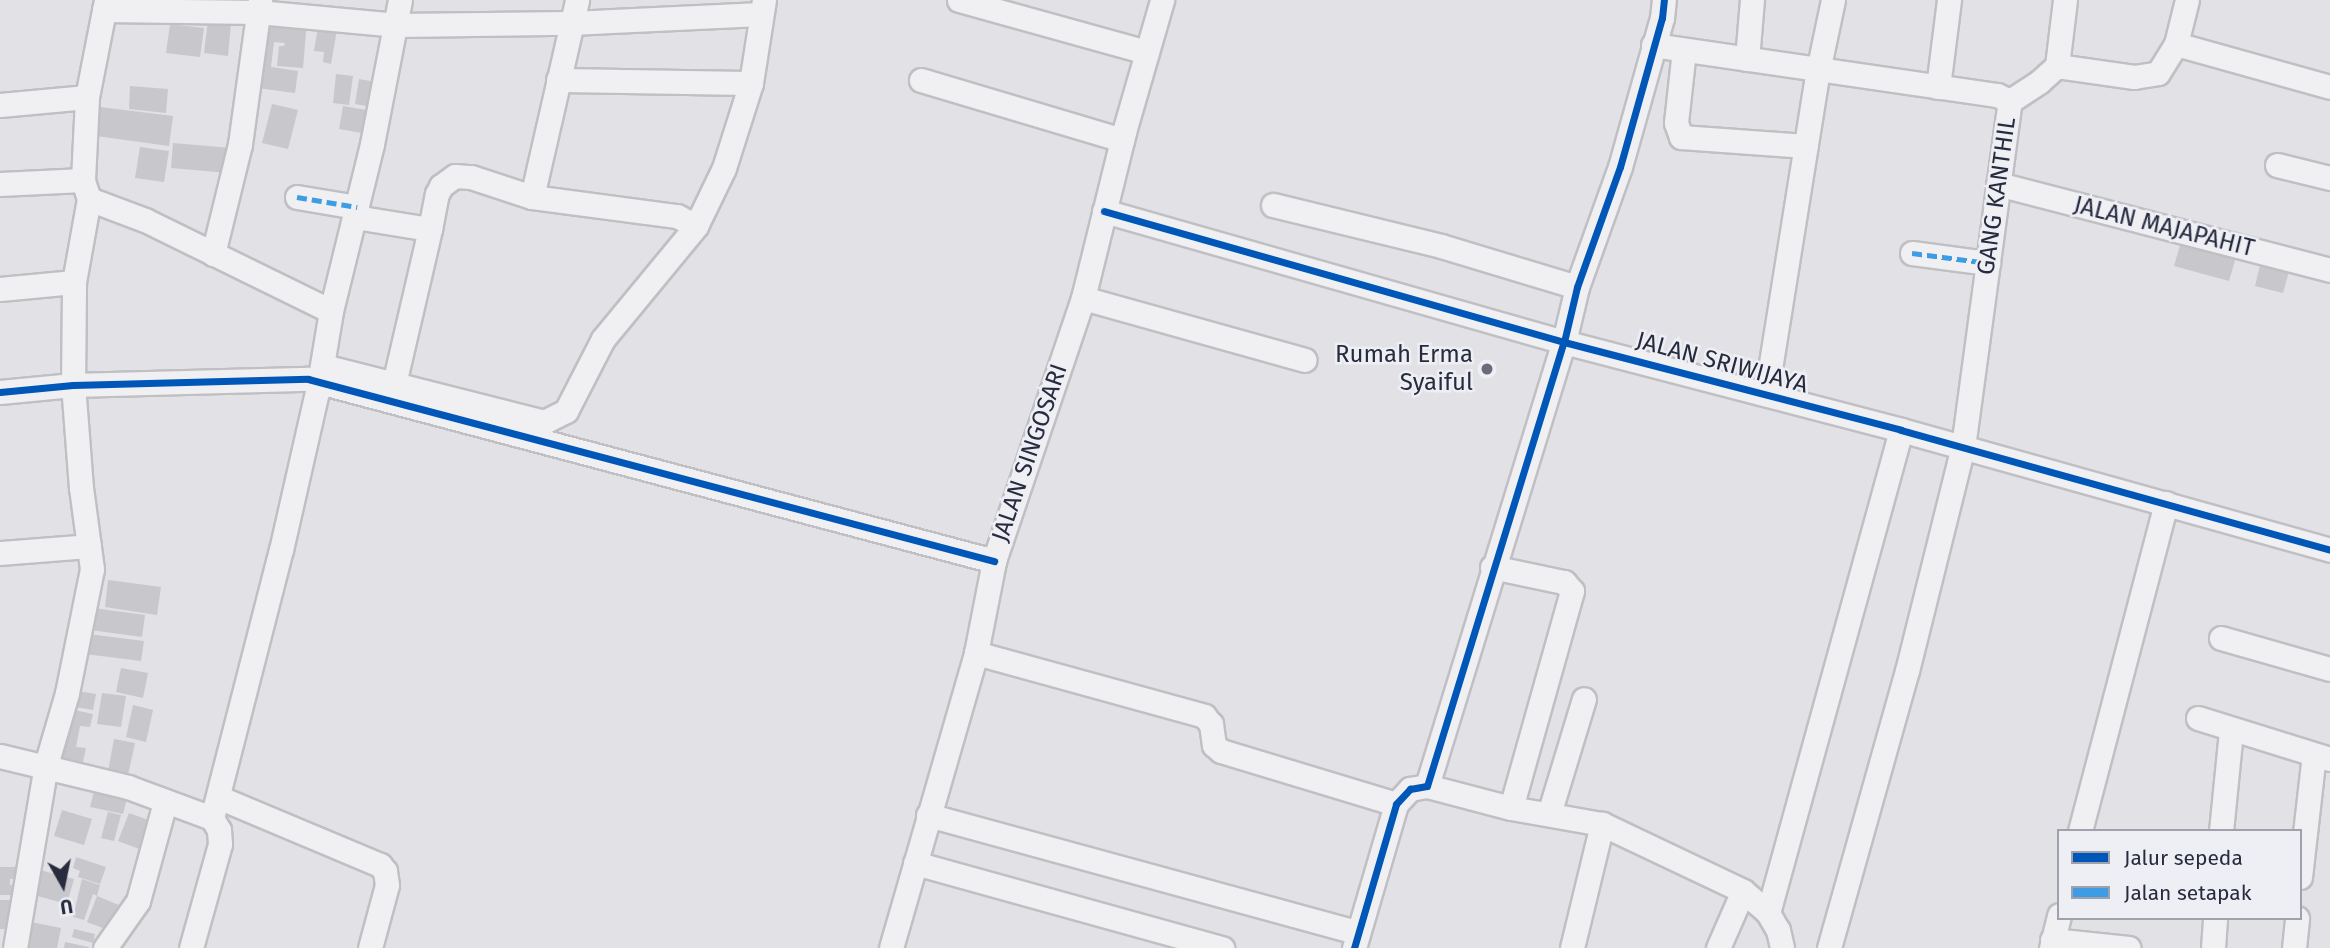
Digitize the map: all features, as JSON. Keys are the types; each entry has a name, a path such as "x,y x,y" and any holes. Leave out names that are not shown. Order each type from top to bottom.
{"street":[{"path":"191,948 220,844 215,808 321,374 331,311 356,212 397,25 400,0"},
{"path":"532,197 578,0"},
{"path":"959,0 1147,52"},
{"name":"JALAN SINGOSARI","path":"891,948 976,653 994,561 1083,298 1122,140 1162,0"},
{"path":"1427,786 1492,567 1564,342 1577,286 1620,167 1664,0"},
{"path":"1747,60 1752,0"},
{"path":"1766,394 1818,71 1833,0"},
{"path":"1938,87 1950,0"},
{"path":"2065,0 2057,66 2146,77 2165,67 2176,44 2187,0"},
{"path":"0,392 73,385 308,379 321,374 394,384 528,420 544,422 556,418 573,401 592,355 603,339 696,226 724,168 751,83 762,7 571,23 397,25 259,6 105,5 87,97 86,190 74,282 73,385 92,569 67,693 46,765 15,948"},
{"path":"214,254 240,145 259,6"},
{"path":"2176,44 2330,87"},
{"path":"1653,45 1997,95 2010,101"},
{"path":"1684,50 1676,123 1681,137 1806,146"},
{"name":"GANG KANTHIL","path":"1829,948 1907,671 1964,447 2010,101 2057,66"},
{"path":"558,80 751,83"},
{"path":"921,80 1122,140"},
{"path":"0,105 87,97"},
{"path":"2277,165 2330,178"},
{"path":"394,384 437,194 441,186 455,176 471,177 532,197 677,216 696,226"},
{"path":"0,184 86,190 331,311"},
{"name":"JALAN MAJAPAHIT","path":"1998,184 2330,270"},
{"path":"297,197 430,229"},
{"path":"1273,205 1441,246 1577,286"},
{"name":"JALAN SRIWIJAYA","path":"1104,211 1564,342 1964,447 2330,550"},
{"path":"1912,253 1988,263"},
{"path":"0,289 74,282"},
{"path":"1083,298 1305,360"},
{"path":"321,374 994,561"},
{"path":"1768,913 1901,430"},
{"path":"2081,829 2166,503"},
{"path":"0,553 89,546"},
{"path":"1492,567 1564,582 1572,591 1511,808"},
{"path":"2221,638 2330,669"},
{"path":"976,653 1203,716 1211,724 1214,745 1221,751 1396,804"},
{"path":"1549,814 1584,699"},
{"path":"2197,718 2322,757 2302,866"},
{"path":"2221,829 2231,730"},
{"path":"0,756 128,787 165,802 215,808 380,864 385,871 387,885 370,948"},
{"path":"928,815 1356,940 1396,804 1410,789 1427,786 1511,808 1602,824 1743,891 1768,913 1778,930 1783,948"},
{"path":"106,948 138,901 165,802"},
{"path":"1572,948 1602,824"},
{"path":"915,863 1222,948"},
{"path":"1717,948 1743,891"},
{"path":"2058,920 2052,944 2134,943"},
{"path":"2213,948 2215,920"},
{"path":"2294,948 2297,920"}],"building":[{"path":"208,20 231,23 228,56 204,53"},
{"path":"266,21 307,21 303,68 277,66 279,46 284,46 285,43 274,42 271,67 298,71 295,93 257,88"},
{"path":"319,21 338,24 331,64 323,62 324,52 314,51"},
{"path":"170,24 204,28 200,57 166,53"},
{"path":"336,74 353,76 349,105 333,103"},
{"path":"359,79 382,83 378,108 355,104"},
{"path":"130,86 168,89 166,113 129,109"},
{"path":"272,104 298,110 288,149 262,143"},
{"path":"343,106 378,112 374,135 339,129"},
{"path":"100,107 173,116 169,146 96,136"},
{"path":"173,143 231,148 228,173 171,168"},
{"path":"140,147 169,151 164,182 135,178"},
{"path":"2183,235 2238,250 2229,281 2174,266"},
{"path":"2262,257 2291,264 2283,293 2255,286"},
{"path":"108,580 161,587 157,615 105,607"},
{"path":"93,608 145,615 142,637 90,630"},
{"path":"88,634 144,641 141,661 85,654"},
{"path":"121,668 148,673 143,698 116,692"},
{"path":"77,691 96,694 93,710 75,707"},
{"path":"102,693 126,696 121,727 97,724"},
{"path":"133,705 153,710 146,742 126,737"},
{"path":"74,710 93,714 90,727 80,726 76,747 86,748 83,762 62,758"},
{"path":"114,739 135,743 128,775 108,771"},
{"path":"96,783 129,790 123,814 90,807"},
{"path":"62,810 92,819 84,845 54,836"},
{"path":"108,812 121,815 114,841 101,838"},
{"path":"129,813 154,822 142,850 118,841"},
{"path":"76,857 106,867 100,884 78,877 80,871 73,868"},
{"path":"0,867 23,867 24,879 10,879 10,885 22,885 22,895 0,895"},
{"path":"36,869 74,879 67,904 30,894"},
{"path":"82,879 100,885 97,896 93,894 84,920 73,917"},
{"path":"97,896 126,908 116,933 87,922"},
{"path":"0,900 13,900 14,929 0,929"},
{"path":"26,921 61,928 57,948 23,948"},
{"path":"74,929 95,934 93,943 72,937"},
{"path":"65,942 89,947 89,948 64,948"}],"marked path":[{"path":"297,197 357,207"},
{"path":"1912,253 1988,263"}],"cycle path":[{"path":"1354,948 1396,804 1410,789 1427,786 1564,342 1577,287 1620,167 1662,18 1664,0"},
{"path":"1104,211 1564,342 1901,430 2330,550"},
{"path":"0,392 73,385 308,379 994,561"}],"place":[{"name":"Rumah Erma Syaiful","path":"1487,369"}]}
